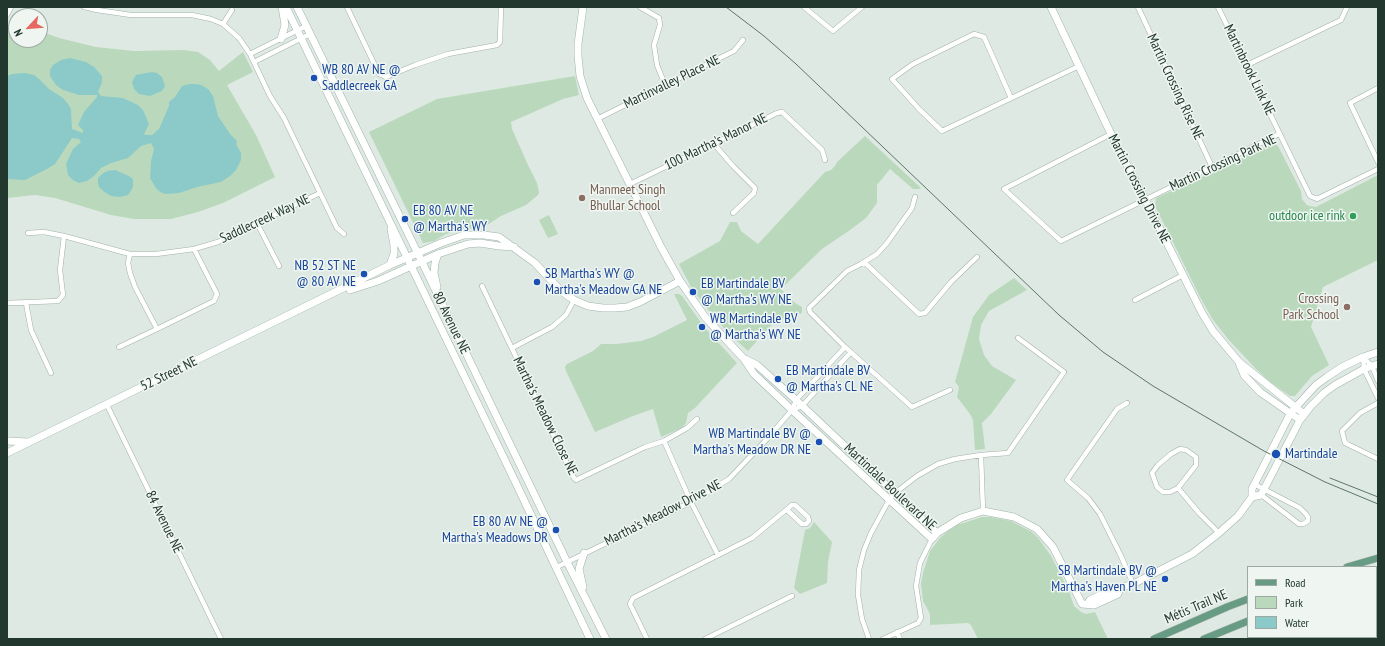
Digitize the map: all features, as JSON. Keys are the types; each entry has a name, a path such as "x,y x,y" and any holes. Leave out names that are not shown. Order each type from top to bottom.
{"main road":[{"path":"1350,566 1378,558"},
{"name":"Métis Trail NE","path":"1154,639 1247,599"},
{"path":"1204,639 1247,621"}],"street":[{"path":"7,15 11,7"},
{"name":"Saddlecreek Way NE","path":"28,233 44,232 64,236 130,254 156,254 194,250 218,242 320,193 284,118 270,96 250,54 239,38 223,24 192,14 131,15 84,7"},
{"path":"281,39 285,24 282,7"},
{"name":"80 Avenue NE","path":"286,7 557,567 590,639"},
{"name":"80 Avenue NE","path":"297,7 567,562 606,639"},
{"path":"347,7 379,74 386,77 448,54 496,45 500,42 502,7"},
{"name":"Martindale Boulevard NE","path":"584,7 578,44 580,76 587,98 680,282 705,317 744,359 754,374 889,500 934,536"},
{"path":"640,7 659,18 660,24 654,45 657,65 665,85"},
{"path":"804,7 833,30 862,7"},
{"name":"Martin Crossing Drive NE","path":"1052,7 1078,66 1111,134 1205,319 1239,362 1295,408 1302,417"},
{"name":"Martin Crossing Rise NE","path":"1138,7 1212,167"},
{"name":"Martinbrook Link NE","path":"1218,7 1280,134"},
{"path":"1247,65 1341,20 1347,7"},
{"path":"223,24 232,10"},
{"path":"250,54 306,26"},
{"path":"254,62 310,34"},
{"path":"1011,98 984,37 974,34 913,64 892,79 919,109 942,131 1078,66"},
{"name":"Martinvalley Place NE","path":"597,119 734,51 742,40"},
{"path":"1378,88 1350,103 1378,162"},
{"name":"100 Martha's Manor NE","path":"630,184 777,112 782,112 822,150 826,160"},
{"name":"Martin Crossing Park NE","path":"1111,134 1004,189 1061,241 1280,134 1310,196 1317,199 1378,169"},
{"path":"714,144 755,188 754,193 732,213"},
{"path":"320,193 337,228 344,234"},
{"path":"915,197 912,208 887,243 877,254 846,271 809,308 810,312 845,347 912,407 950,390"},
{"path":"390,221 394,245 394,254 390,265"},
{"path":"257,223 279,266"},
{"name":"52 Street NE","path":"7,453 332,295 390,265 441,243 464,235 484,234 500,237 535,263 561,290 574,300 588,306 603,308 627,307 680,282"},
{"path":"7,303 58,300 63,295 60,270 64,236"},
{"name":"52 Street NE","path":"332,295 378,281 438,254 468,244 480,243 514,247"},
{"path":"120,347 214,301 217,294 194,250"},
{"path":"130,254 128,263 135,287 157,329"},
{"path":"438,254 434,273 439,299"},
{"path":"864,262 919,314 925,313 951,282 977,257"},
{"path":"1134,300 1183,276"},
{"name":"Martha's Meadow Close NE","path":"482,286 576,480 645,447 664,441"},
{"path":"512,348 552,327 566,315 574,300"},
{"path":"26,303 31,330 51,373"},
{"path":"868,639 862,619 858,595 859,570 870,533 894,493 917,476 938,464 955,459 1008,453 1064,372 1018,338"},
{"path":"792,410 796,400 845,347"},
{"path":"792,410 802,406 851,352"},
{"path":"1252,497 1253,487 1290,414 1295,408 1326,377 1342,367 1378,352"},
{"path":"1363,357 1371,366 1378,381"},
{"path":"1363,357 1371,366 1378,398"},
{"name":"Martindale Boulevard NE","path":"744,359 757,365 796,400 894,493 934,536"},
{"name":"Martin Crossing Drive NE","path":"1239,362 1244,375 1260,392 1290,414 1302,417"},
{"path":"1252,497 1262,492 1302,417 1324,393 1335,385 1371,366"},
{"path":"1127,402 1117,409 1067,480 1088,498 1100,514 1133,584"},
{"path":"1378,403 1360,413 1342,431 1345,443 1378,458"},
{"name":"84 Avenue NE","path":"107,405 221,639"},
{"name":"Martha's Meadow Drive NE","path":"557,567 691,502 729,479 792,410"},
{"path":"697,419 687,428 664,441 691,502 718,556"},
{"path":"7,441 30,442"},
{"path":"1180,449 1186,450 1196,457 1196,465 1178,488 1170,492 1163,492 1157,487 1152,473 1158,465 1171,454 1180,449"},
{"path":"981,455 983,511"},
{"path":"1253,487 1300,508 1308,516 1308,521 1304,524 1299,524 1262,492"},
{"path":"1178,488 1199,513 1219,533"},
{"name":"Martindale Boulevard NE","path":"934,536 961,518 983,511 1014,517 1037,529 1053,547 1082,604 1094,605 1118,594 1120,588 1133,584 1192,554 1238,516 1252,497"},
{"path":"647,639 630,604 631,601 636,597 752,538 792,505 795,505 808,517 809,521 806,524 802,524 787,510"},
{"path":"884,639 918,623 921,618 916,586 920,563 934,536"},
{"path":"584,553 579,570 588,604"},
{"path":"705,639 792,596"},
{"path":"897,632 900,639"}],"green space":[{"path":"8,32 8,48 48,48 48,34 96,47 134,51 184,50 198,52 210,60 219,71 243,52 253,72 227,85 256,135 275,177 223,203 198,212 171,219 134,219 111,215 55,198 35,195 7,198"},
{"path":"575,76 579,95 563,99 511,122 512,129 537,183 539,192 538,195 526,205 501,216 484,227 461,230 446,234 434,241 423,243 369,132 437,99"},
{"path":"865,136 921,188 913,189 890,169 877,185 877,203 866,218 822,249 781,289 795,303 802,307 802,313 776,320 748,351 729,334 709,311 691,287 679,264 720,241 730,222 737,222 741,231 758,244 825,172 831,170 837,162"},
{"path":"1274,143 1278,146 1301,191 1302,199 1307,205 1310,206 1316,207 1378,175 1378,260 1323,287 1311,327 1329,365 1312,376 1295,396 1290,396 1270,382 1228,339 1213,320 1155,206 1156,198"},
{"path":"549,215 558,234 548,238 539,220"},
{"path":"1014,278 1027,290 989,311 981,325 979,339 984,355 992,366 1016,380 991,414 982,423 985,449 975,450 973,420 957,397 959,387 955,382 973,317 989,295"},
{"path":"674,294 679,294 682,296 705,328 737,363 695,408 688,413 686,423 682,428 661,437 653,409 595,432 565,367 567,364 593,351 601,344 641,341 653,337 687,320"},
{"path":"982,517 1011,521 1032,532 1051,556 1069,591 1074,606 1086,614 1095,612 1108,639 978,639 971,625 968,623 930,625 930,614 923,601 921,584 930,551 940,538 957,525"},
{"path":"814,522 832,542 828,562 827,583 800,594 794,588 805,530 810,528"}],"water":[{"path":"70,58 86,62 94,67 102,76 102,82 98,92 101,96 123,98 138,105 143,110 149,124 144,134 146,135 152,135 159,129 169,106 169,102 175,97 182,86 195,84 201,85 208,89 213,96 218,116 230,134 237,141 236,144 241,153 241,160 236,170 221,182 197,187 179,193 166,194 160,192 156,188 150,178 151,161 154,149 151,143 141,146 128,158 111,163 101,168 87,181 79,183 68,175 66,164 73,149 81,142 79,139 72,138 55,164 25,180 7,179 7,76 25,73 34,75 49,89 63,98 71,109 72,129 83,133 83,130 78,125 84,112 97,97 97,95 79,95 63,90 56,85 50,76 50,70 53,65 61,60"},
{"path":"152,72 157,73 162,77 165,86 162,91 150,96 139,94 134,89 132,82 136,75"},
{"path":"115,170 133,179 133,187 128,195 120,197 111,196 99,187 98,178 107,171"}],"tram line":[{"path":"726,7 764,36 796,64 1059,315 1103,352 1153,386 1264,451 1325,482 1378,504"},
{"path":"1330,478 1378,497"}],"place":[{"name":"WB 80 AV NE @ Saddlecreek GA","path":"314,78"},
{"name":"Manmeet Singh Bhullar School","path":"582,198"},
{"name":"outdoor ice rink","path":"1353,216"},
{"name":"EB 80 AV NE @ Martha's WY","path":"405,219"},
{"name":"NB 52 ST NE @ 80 AV NE","path":"364,274"},
{"name":"SB Martha's WY @ Martha's Meadow GA NE","path":"537,282"},
{"name":"EB Martindale BV @ Martha's WY NE","path":"693,292"},
{"name":"Crossing Park School","path":"1347,307"},
{"name":"WB Martindale BV @ Martha's WY NE","path":"702,327"},
{"name":"EB Martindale BV @ Martha's CL NE","path":"778,379"},
{"name":"WB Martindale BV @ Martha's Meadow DR NE","path":"819,442"},
{"name":"Martindale","path":"1276,454"},
{"name":"EB 80 AV NE @ Martha's Meadows DR","path":"556,530"},
{"name":"SB Martindale BV @ Martha's Haven PL NE","path":"1165,579"}]}
